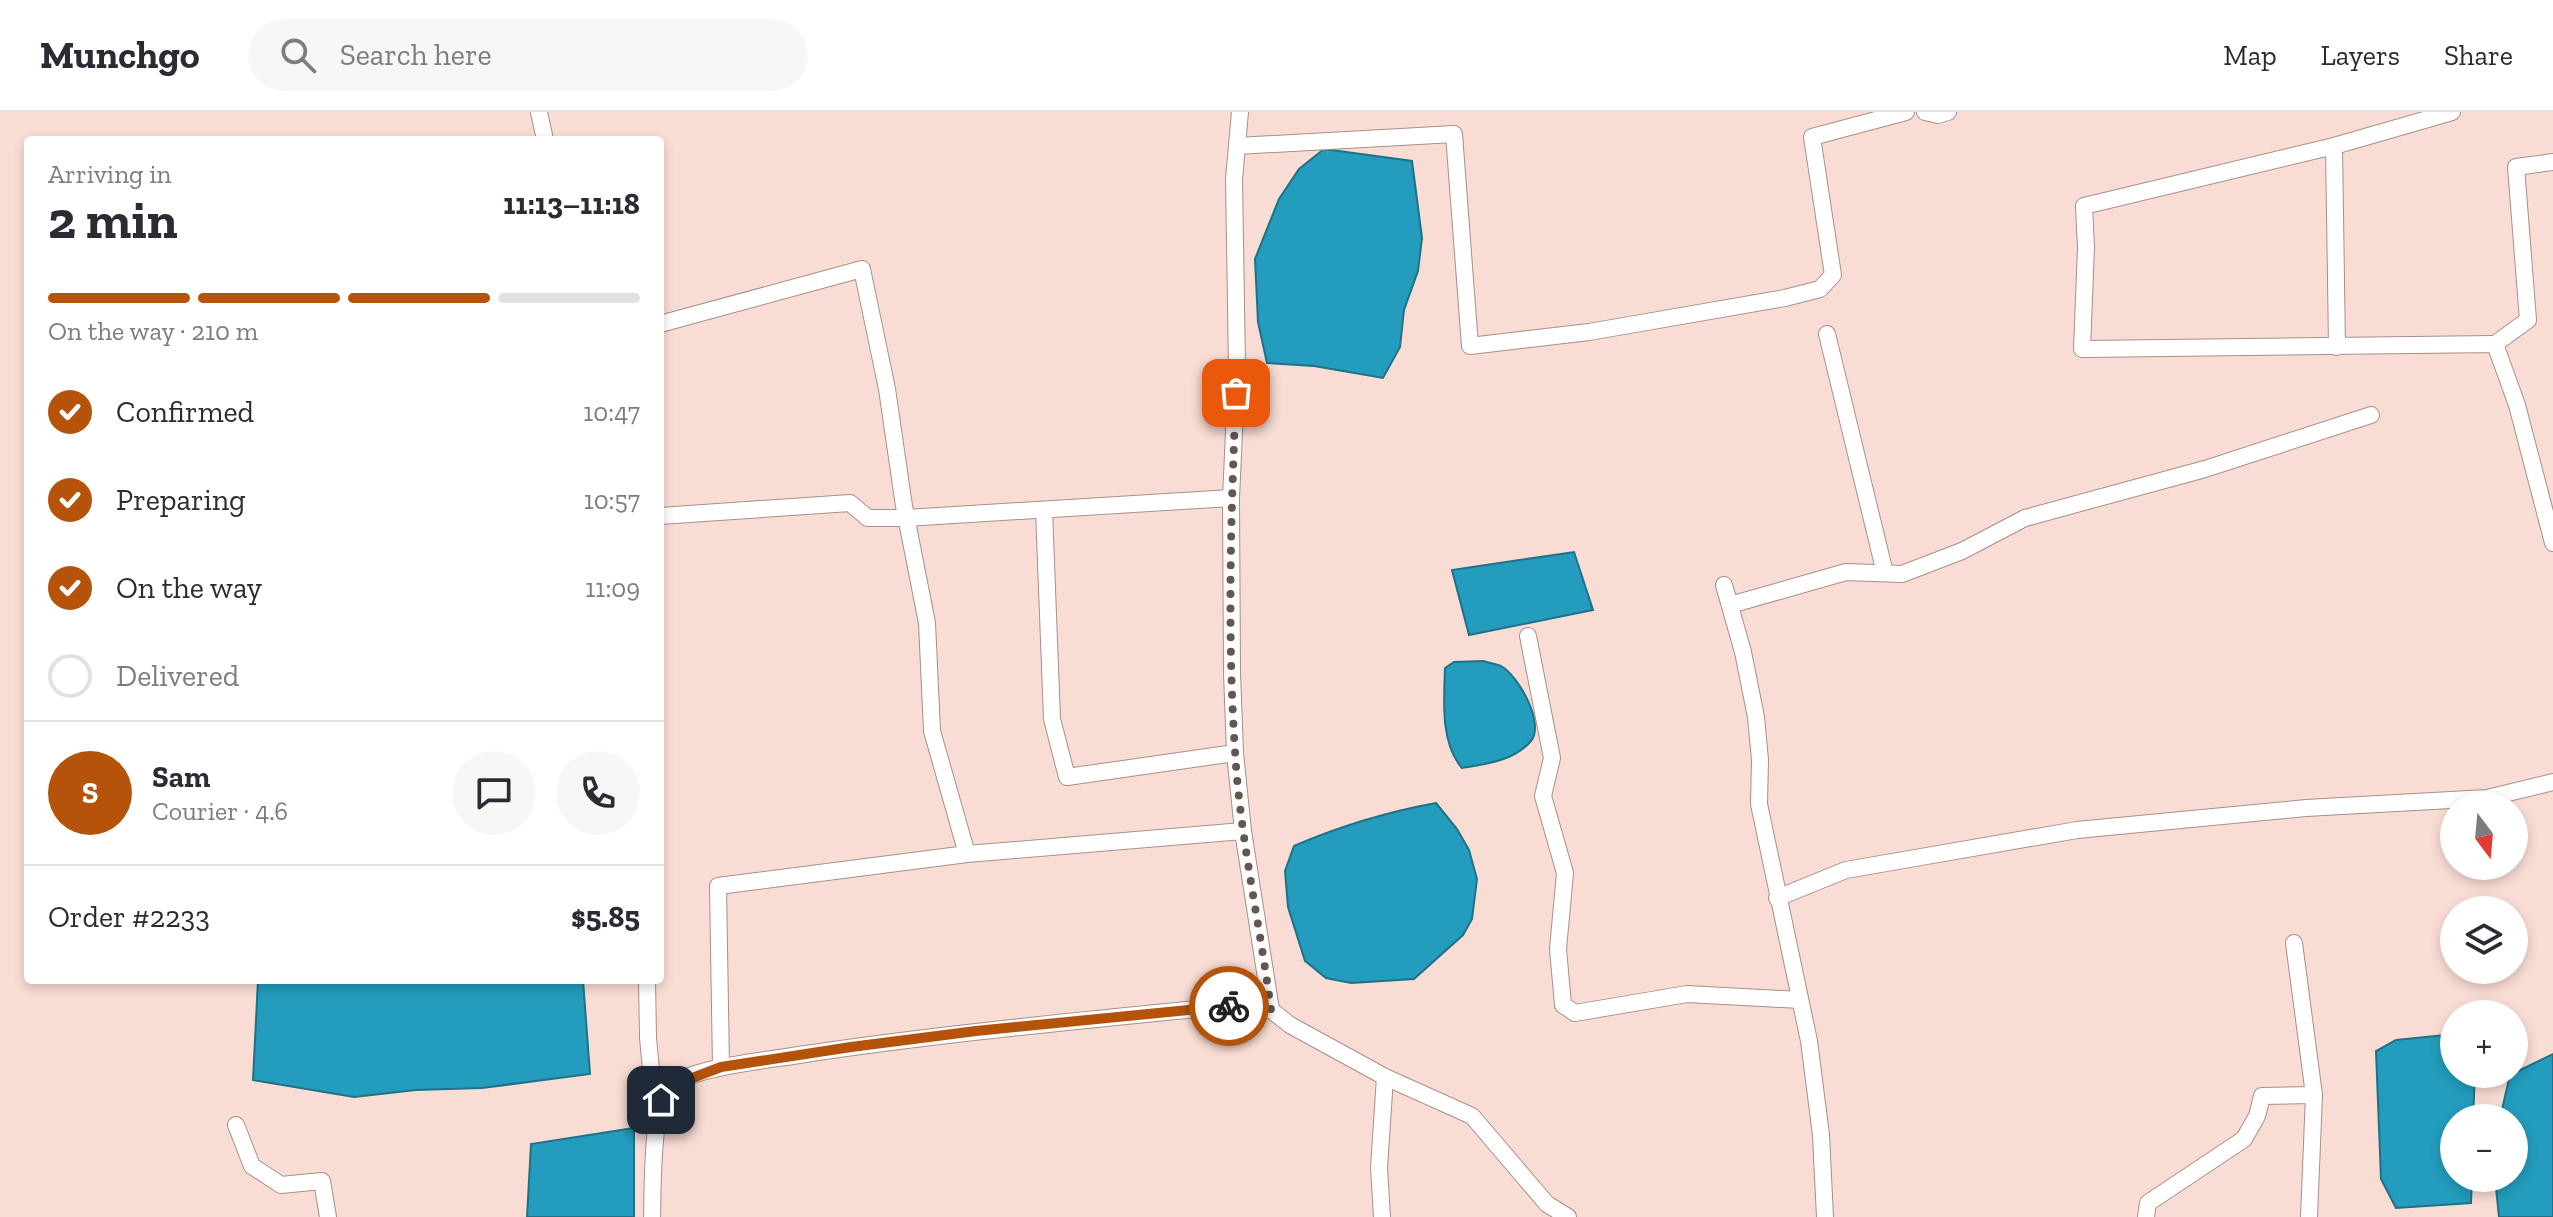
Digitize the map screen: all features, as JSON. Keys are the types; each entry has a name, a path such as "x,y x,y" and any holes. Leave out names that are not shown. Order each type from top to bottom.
{"street":[{"path":"542,112 548,115 559,112"},
{"path":"542,112 545,136"},
{"path":"1237,146 1454,134 1470,346 1589,332 1785,298 1820,289 1833,275 1812,137 1906,112"},
{"path":"1925,112 1938,115 1948,112"},
{"path":"2452,112 2334,146 2084,206 2086,247 2082,349 2495,344 2528,320 2516,167 2553,162"},
{"path":"1237,113 1234,179 1237,367 1231,498 1235,753 1243,831 1271,1010"},
{"path":"2334,146 2337,347"},
{"path":"664,323 862,269 887,389 906,518 927,623 932,731 967,854"},
{"path":"1827,334 1885,573"},
{"path":"2495,344 2517,405 2553,543"},
{"path":"1730,605 1846,572 1902,574 1962,551 2025,518 2205,469 2371,415"},
{"path":"664,516 850,503 868,518 906,518 1231,498"},
{"path":"1044,510 1052,719 1067,777 1235,753"},
{"path":"1724,585 1743,652 1756,717 1760,760 1759,804 1809,1041 1821,1135 1825,1217"},
{"path":"1528,636 1552,758 1543,796 1565,873 1558,949 1563,1005 1575,1013 1687,994 1800,1000"},
{"path":"1777,898 1846,870 2077,830 2306,808 2487,798 2553,782"},
{"path":"721,1067 718,886 967,854 1243,831"},
{"path":"2294,943 2314,1095 2309,1217"},
{"path":"647,984 648,1038 657,1124"},
{"path":"652,1217 661,1100 669,1087 721,1067 976,1031 1235,1005 1271,1010 1290,1025 1385,1077 1472,1116 1547,1204 1568,1217"},
{"path":"1382,1217 1379,1168 1385,1077"},
{"path":"2146,1217 2148,1203 2244,1139 2257,1116 2262,1096 2314,1095"},
{"path":"236,1125 252,1166 281,1185 322,1181 328,1217"}],"water":[{"path":"1324,149 1412,161 1422,238 1418,271 1404,310 1400,347 1383,378 1314,366 1267,363 1258,322 1255,259 1279,199 1299,169"},
{"path":"1574,552 1593,610 1469,635 1452,570"},
{"path":"1483,661 1501,666 1515,680 1532,712 1534,733 1524,748 1508,757 1462,768 1447,734 1445,668 1454,662"},
{"path":"1436,803 1469,850 1477,879 1472,919 1463,935 1414,979 1351,983 1326,978 1305,961 1288,907 1285,871 1294,846 1364,820"},
{"path":"258,984 583,984 590,1074 482,1088 416,1090 354,1097 253,1080"},
{"path":"2440,1035 2440,1088 2474,1088 2474,1104 2440,1104 2440,1192 2471,1192 2471,1203 2396,1208 2381,1179 2376,1051 2396,1040"},
{"path":"2553,1054 2553,1217 2499,1217 2496,1192 2528,1192 2528,1104 2503,1104 2507,1088 2528,1088 2528,1066"},
{"path":"634,1128 634,1217 527,1217 531,1144"}],"way so far":[{"path":"1229,1006 1271,1010 1243,831 1235,753 1231,498 1236,393"}],"route":[{"path":"661,1100 669,1087 721,1067 976,1031 1229,1006"}]}
